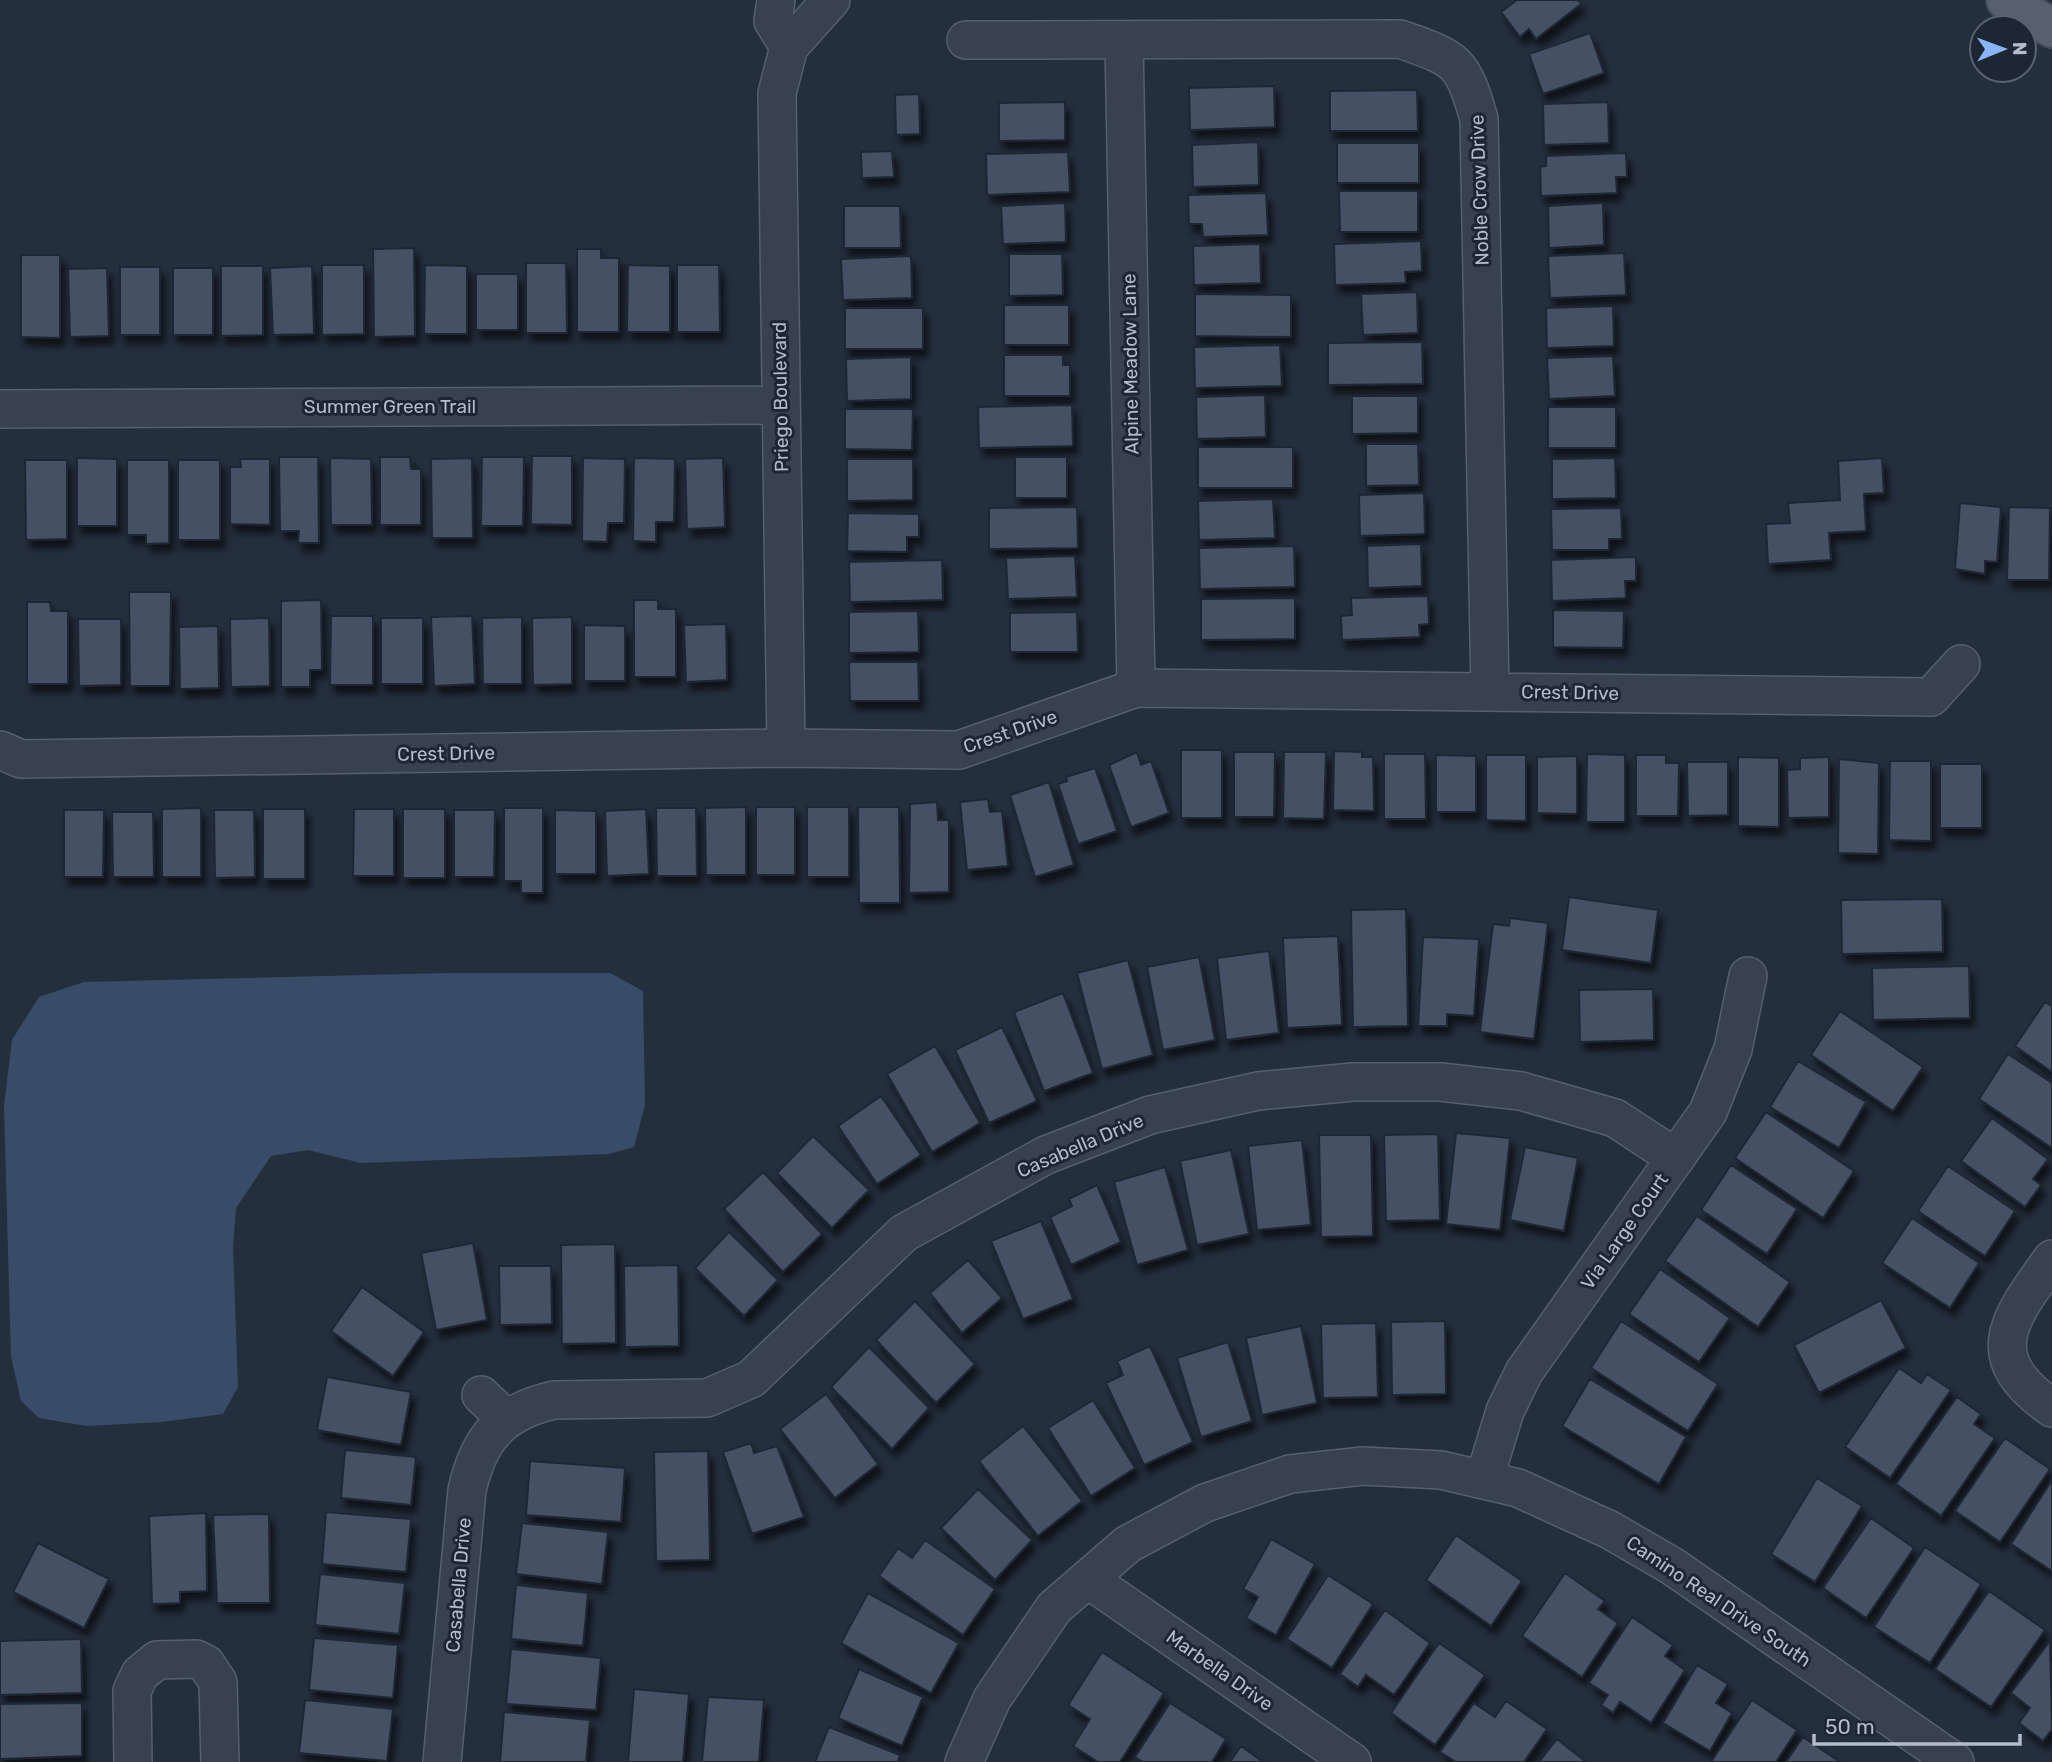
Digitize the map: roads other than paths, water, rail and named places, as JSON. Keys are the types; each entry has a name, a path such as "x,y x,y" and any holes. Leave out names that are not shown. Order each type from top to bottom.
{"main road":[{"path":"2006,0 2052,28"}],"street":[{"path":"776,0 773,21 789,47"},
{"name":"Priego Boulevard","path":"786,748 777,93 789,47 831,0"},
{"name":"Noble Crow Drive","path":"966,40 1399,39 1447,56 1468,80 1479,118 1490,691"},
{"name":"Alpine Meadow Lane","path":"1124,40 1136,688"},
{"name":"Summer Green Trail","path":"0,409 780,405"},
{"name":"Crest Drive","path":"0,750 20,759 786,748 959,750 1136,688 1931,697 1961,664"},
{"name":"Via Large Court","path":"1484,1480 1505,1411 1524,1372 1708,1112 1733,1049 1748,976"},
{"name":"Casabella Drive","path":"442,1762 467,1490 474,1459 493,1407 529,1406 554,1401 707,1398 732,1389 751,1379 904,1233 950,1206 1045,1155 1150,1115 1258,1091 1353,1082 1440,1082 1521,1091 1615,1118 1676,1158"},
{"path":"2052,1258 2014,1314 2008,1356 2025,1389 2052,1408"},
{"name":"Camino Real Drive South","path":"964,1762 992,1699 1054,1608 1128,1544 1194,1509 1290,1474 1363,1466 1441,1469 1518,1488 1610,1530 1672,1566 1955,1762"},
{"name":"Marbella Drive","path":"1088,1578 1352,1762"},
{"path":"133,1762 132,1691 140,1674 157,1660 196,1659 206,1664 218,1682 219,1762"}],"water":[{"path":"448,973 610,973 643,991 645,1105 634,1147 609,1154 361,1163 308,1150 271,1156 236,1208 233,1247 238,1387 223,1414 162,1422 87,1426 39,1418 21,1401 11,1357 4,1106 12,1040 39,997 84,982"}]}
